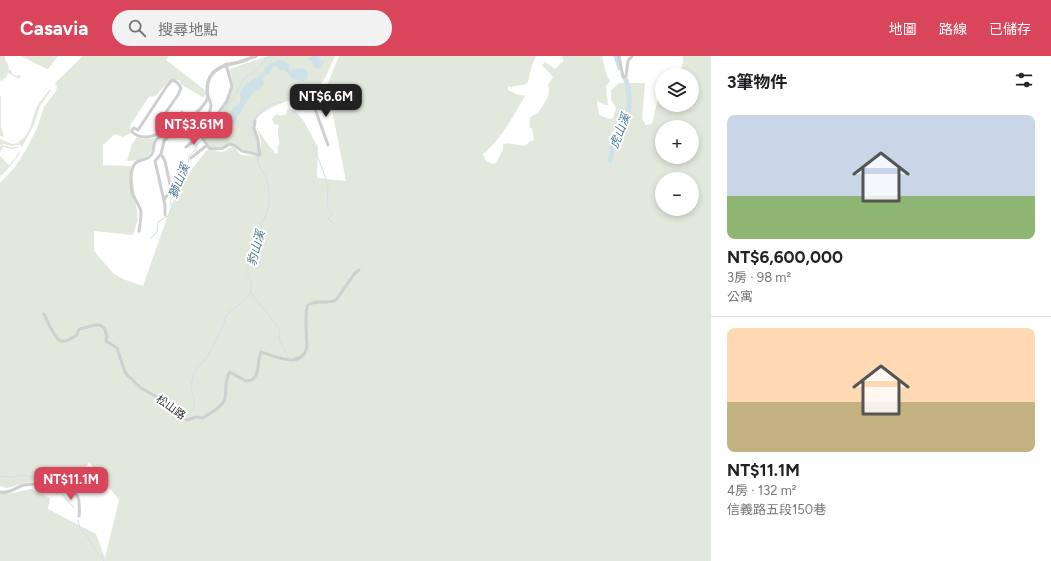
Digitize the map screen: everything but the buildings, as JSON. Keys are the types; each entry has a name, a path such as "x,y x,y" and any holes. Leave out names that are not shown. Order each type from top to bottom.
{"street":[{"path":"165,215 165,205 155,161 161,154 164,141 169,136 195,120 208,115 211,105 208,97 207,83 214,71 226,64 235,64 256,56"},
{"path":"619,56 623,77 626,76 628,61 632,56"},
{"path":"186,147 209,131 217,123 219,112 227,101 232,86 226,64"},
{"path":"159,134 157,124 181,88 175,80 172,80 138,130 134,128 132,130 134,134 144,138 149,138 169,131 200,110 207,101 208,97"},
{"path":"310,96 328,145"},
{"path":"139,231 141,214 140,208 133,193 131,177 132,170 136,162 148,159 153,151 155,141 159,134 164,132 166,127 182,112"},
{"path":"200,136 212,150 223,148 230,144 242,151 260,155 258,140 254,128 255,122 253,123"},
{"path":"191,158 207,145"},
{"path":"161,154 165,161 172,189 164,200"},
{"name":"松山路","path":"44,314 54,334 58,339 64,342 77,335 80,328 100,325 104,328 106,341 117,348 125,372 141,388 157,397 187,420 196,417 203,418 216,409 224,400 228,375 230,372 246,381 253,379 258,368 261,352 290,360 297,359 302,356 307,347 306,312 308,305 320,302 333,302 336,300 355,273 359,270"},
{"path":"0,492 8,492 28,484 49,486 58,492 62,489 75,493 78,496 80,509 79,516"}],"shaded area":[{"path":"0,56 5,56 9,70 11,70 12,74 21,76 19,79 8,73 5,79 4,78 0,81"},
{"path":"21,56 58,56 47,69"},
{"path":"83,56 169,56 166,60 205,90 207,94 204,98 182,85 179,80 171,79 158,94 148,98 130,126 131,133 123,137 115,134 103,145 103,165 131,166 138,219 133,235 94,231 94,251 113,273 123,279 143,286 174,198 192,169 207,150 223,152 233,146 241,155 258,156 261,153 261,141 257,128 274,151 274,154 278,153 277,146 279,145 279,125 274,124 272,119 276,114 280,116 286,114 288,108 296,112 303,120 318,147 317,178 346,181 327,85 339,56 536,56 528,82 526,84 511,87 508,86 508,90 525,96 496,142 483,154 486,161 492,164 496,163 503,150 503,144 508,143 525,146 534,140 532,129 529,127 530,118 538,113 548,97 548,85 553,77 542,65 545,62 555,69 563,61 562,56 603,56 607,76 610,81 606,86 608,105 597,101 599,115 609,119 613,118 616,108 611,100 611,90 619,83 645,83 642,119 646,125 652,124 655,111 699,112 699,68 681,68 683,56 711,56 711,561 0,561 0,493 8,494 31,489 50,498 48,509 96,534 105,558 119,500 89,462 76,489 37,480 7,488 0,486 0,183 15,167 27,148 37,128 44,107 56,91 57,87 55,83"},
{"path":"268,56 335,56 326,77 310,94 270,108 256,119 252,125 258,145 258,153 247,152 233,143 211,148 203,137 218,124 223,109 228,102 233,84 230,69"},
{"path":"320,56 318,59 323,61 325,60 320,69 315,68 312,62 307,58"},
{"path":"280,60 289,65 289,70 302,68 307,70 307,78 303,82 297,80 291,77 285,70 280,70 274,66 269,74 262,78 264,84 258,91 255,91 246,102 238,115 236,122 231,126 228,125 229,115 234,107 240,103 240,94 245,85 261,75 270,62 273,63"},
{"path":"50,89 51,90 40,106 34,125 22,147 20,146 20,143 18,142 26,136 28,132 37,106"},
{"path":"0,94 1,126 4,137 0,136"},
{"path":"137,137 143,139 155,138 147,157 140,160 127,161 132,144"},
{"path":"0,139 12,144 20,143 19,145 12,146 4,144 0,145"},
{"path":"3,145 10,147 22,147 12,149 3,147 0,152 0,146"},
{"path":"19,151 20,152 14,162 0,177 0,156 9,165"}],"waterway":[{"path":"205,137 220,125 223,113 229,103 233,100 243,79 257,70 267,58 273,56"},
{"path":"616,56 620,68"},
{"name":"獅山溪","path":"261,75 263,72 269,72 270,66 273,63"},
{"name":"虎山溪","path":"610,161 614,139 625,124 628,114 629,94 625,78"},
{"name":"豹山溪","path":"188,416 194,407 191,386 194,373 207,357 223,326 226,315 243,302 251,292 252,285 248,275 248,268 258,245 262,230 261,223 267,213 269,201 269,189 266,178 258,162 257,143 252,132 252,126 256,117 262,111 273,104 281,102"},
{"name":"獅山溪","path":"151,238 157,232 158,222 168,216 172,208 170,201 176,184 188,163 189,156 204,138 221,138 230,134 229,125"},
{"path":"312,143 328,188 327,208 333,214 328,219 337,226"},
{"path":"251,293 280,331 279,340 289,358"},
{"path":"0,476 13,477 22,475 45,479 49,480 58,489"},
{"path":"60,492 74,508"},
{"path":"78,520 80,529 87,536 104,561"}]}
